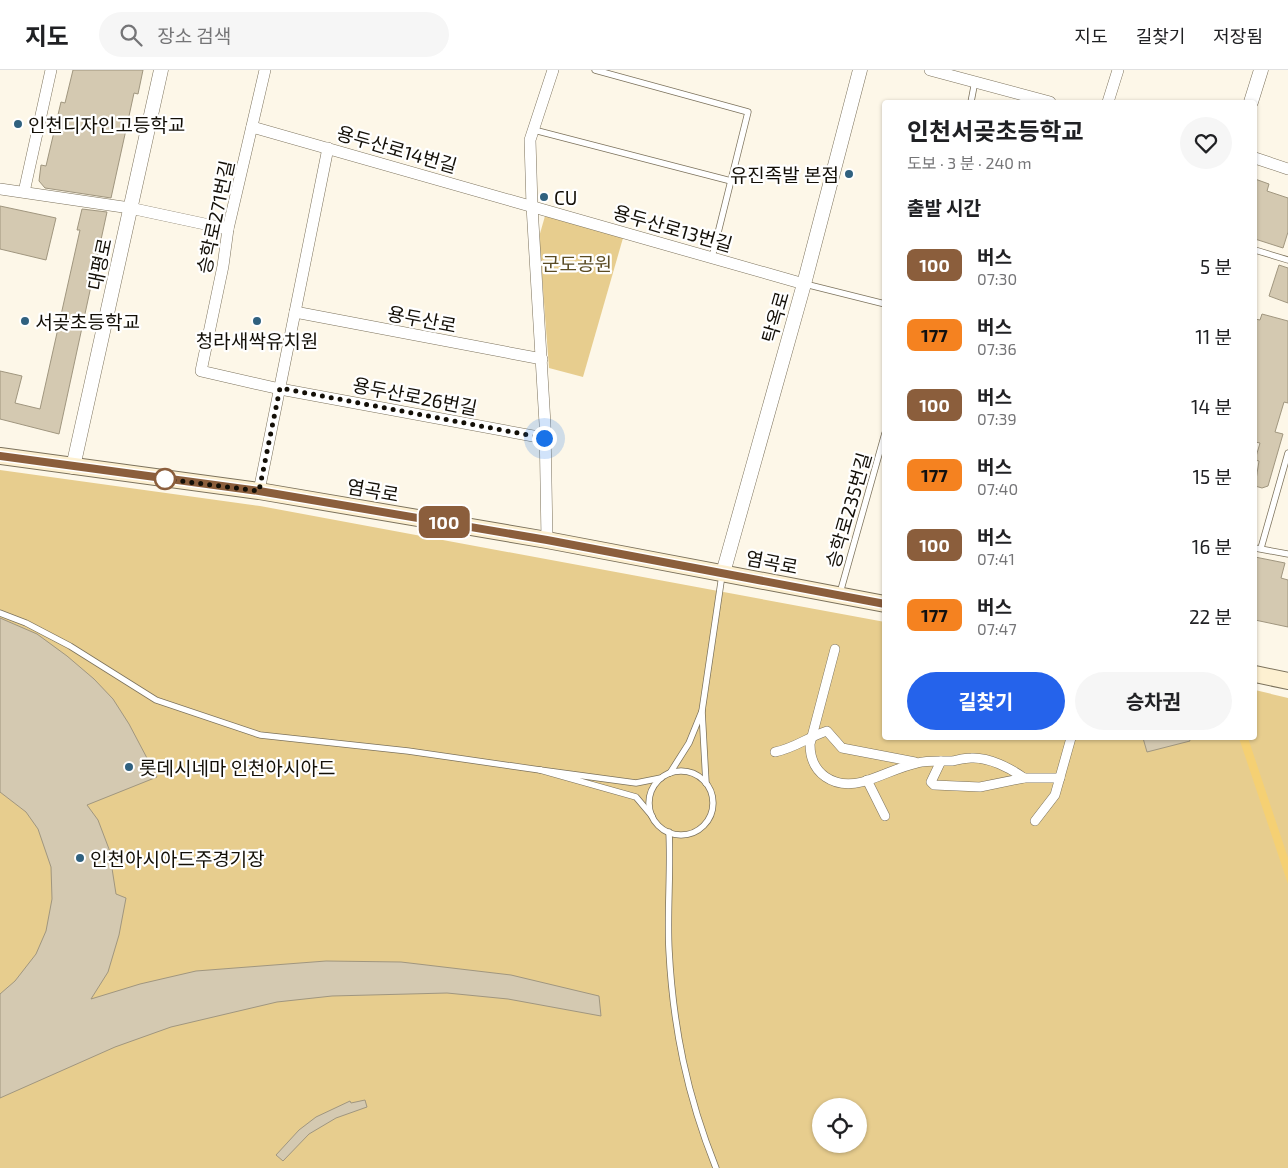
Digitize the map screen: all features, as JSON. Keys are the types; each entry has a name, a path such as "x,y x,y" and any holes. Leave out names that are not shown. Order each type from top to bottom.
{"main road":[{"name":"염곡로","path":"0,456 259,491 547,540 882,603"},
{"path":"1257,674 1288,681"}],"street":[{"path":"24,192 51,70"},
{"name":"대평로","path":"73,467 161,70"},
{"name":"승학로271번길","path":"201,371 223,266 228,229 265,70"},
{"path":"547,540 542,360 532,206 530,140 553,70"},
{"name":"탁옥로","path":"723,573 804,284 860,70"},
{"path":"930,70 964,74 975,81 1043,100"},
{"path":"1109,100 1118,70"},
{"path":"1252,100 1261,70"},
{"name":"용두산로14번길","path":"252,128 532,206"},
{"path":"259,491 328,148"},
{"path":"1257,159 1288,169"},
{"path":"0,189 130,208 228,229"},
{"name":"용두산로13번길","path":"532,206 804,284"},
{"name":"용두산로","path":"295,312 542,360"},
{"name":"용두산로26번길","path":"201,371 280,388 544,438"},
{"path":"835,649 810,753 821,775 839,783 868,780 918,762"},
{"path":"775,752 792,749 813,735 828,730 842,748 918,762 970,758 998,764 1024,778"},
{"path":"1035,821 1055,795 1070,740"},
{"path":"941,761 932,782 934,785 980,787 1024,778 1060,778"},
{"path":"868,780 885,816"}],"lane":[{"path":"595,70 748,112 712,257"},
{"path":"971,100 975,81"},
{"path":"534,130 731,181"},
{"path":"1257,251 1288,260"},
{"path":"804,284 882,303"},
{"name":"승학로235번길","path":"840,595 882,444"},
{"path":"1288,453 1258,548 1288,554"},
{"path":"540,770 636,798 658,825 669,832 689,834 707,822 713,802 706,783 702,711 723,573"},
{"path":"0,613 26,623 70,646 156,700 242,729 288,739 408,751 636,783 661,778 670,773 690,772 706,783"},
{"path":"670,773 689,743 702,711"},
{"path":"652,816 649,805 650,794 661,778"},
{"path":"669,832 669,948 675,1026 700,1128 716,1168"}],"green space":[{"name":"군도공원","path":"545,216 623,238 583,377 549,368 539,237"},
{"path":"0,470 260,506 882,621 882,740 1257,740 1257,690 1288,698 1288,1168 0,1168"}],"shaded area":[{"path":"1240,740 1249,740 1288,858 1288,884"}],"building":[{"path":"73,70 143,70 138,94 134,93 111,198 45,188 39,181 41,165 46,166 61,102 65,103"},
{"path":"1257,180 1269,184 1267,191 1288,198 1288,232 1283,248 1257,240"},
{"path":"0,206 56,218 46,260 0,249"},
{"path":"82,209 107,212 59,434 0,419 0,371 22,376 15,403 40,409 80,230 77,230"},
{"path":"1279,265 1288,268 1288,303 1269,296"},
{"path":"1262,314 1288,321 1288,403 1284,402 1275,432 1283,434 1268,486 1262,488 1257,487 1259,461 1257,460 1257,453 1260,443 1257,442 1257,319 1260,320"},
{"path":"1257,557 1285,563 1281,578 1288,580 1288,627 1257,620"},
{"name":"인천아시아드주경기장","path":"0,618 37,634 94,679 113,699 129,724 157,777 87,805 98,820 109,849 116,894 126,898 119,935 108,972 91,999 140,984 196,971 326,961 401,962 511,975 599,996 601,1016 508,999 447,993 332,996 277,1002 171,1027 115,1047 0,1098 0,994 15,981 36,954 46,931 52,899 51,867 38,829 26,812 0,792"},
{"path":"1144,740 1190,741 1147,752"},
{"path":"365,1100 367,1107 336,1118 309,1134 283,1161 276,1155 299,1130 316,1117 350,1101 351,1103"}],"bus line":[{"name":"100","path":"0,456 259,491 547,540 882,603"}],"place":[{"name":"인천디자인고등학교","path":"18,124"},
{"name":"유진족발 본점","path":"849,174"},
{"name":"CU","path":"544,197"},
{"name":"서곶초등학교","path":"25,321"},
{"name":"청라새싹유치원","path":"257,321"},
{"name":"롯데시네마 인천아시아드","path":"129,767"},
{"name":"인천아시아드주경기장","path":"80,858"}],"route":[{"path":"165,479 259,491 280,388 544,438"}]}
